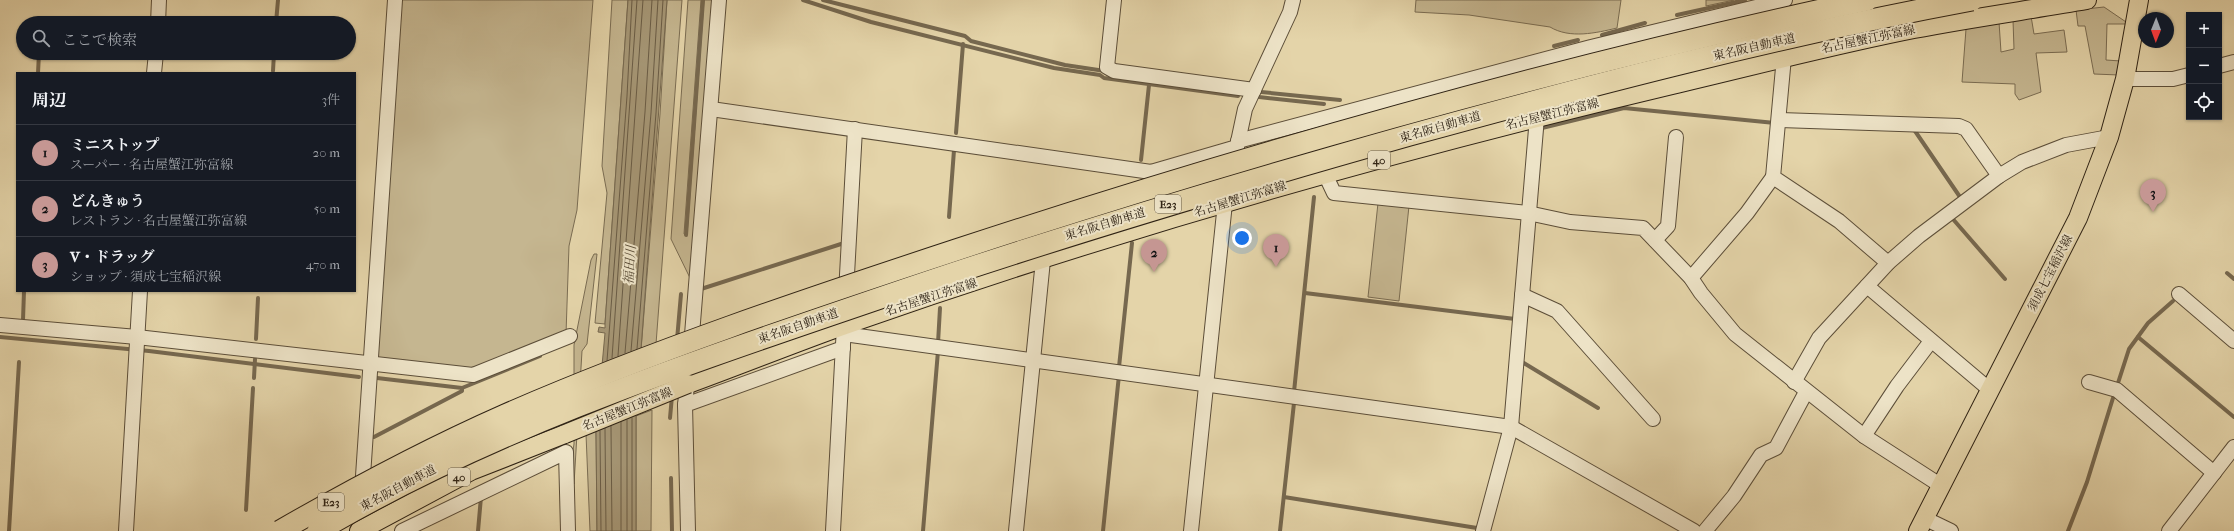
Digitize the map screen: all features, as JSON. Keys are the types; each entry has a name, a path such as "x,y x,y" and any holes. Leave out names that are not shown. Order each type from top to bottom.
{"highway":[{"name":"東名阪自動車道","path":"280,531 382,474 503,416 635,362 838,289 1114,199 1364,126 1626,57 1866,0"},
{"name":"東名阪自動車道","path":"318,531 445,463 559,413 777,333 1008,254 1246,181 1505,109 1756,47 1972,0"}],"main road":[{"name":"名古屋蟹江弥富線","path":"359,531 471,471 688,384 843,336 1043,260 1225,203 1325,174 1537,117 1784,57 1916,28 2087,0"},
{"name":"須成七宝稲沢線","path":"1921,524 2078,218 2109,137 2125,79 2139,0"}],"street":[{"path":"158,16 159,0"},
{"path":"359,531 395,0"},
{"path":"688,531 685,405 719,0"},
{"path":"1114,0 1107,67 1114,71 1254,90"},
{"path":"1192,531 1225,203 1245,109 1290,12 1293,0"},
{"path":"711,109 1151,172 1238,144 1591,47 1785,0"},
{"path":"1691,278 1747,212 1773,177 1780,120 1784,57"},
{"path":"154,72 155,60"},
{"path":"2222,65 2234,62"},
{"path":"2125,79 2173,79 2186,76"},
{"path":"1483,531 1511,427 1537,117"},
{"path":"1780,120 1959,126 1966,129 1999,176"},
{"path":"833,531 854,129"},
{"path":"1655,240 1668,226 1676,137"},
{"path":"1794,382 1819,338 1888,263 1918,236 1999,176 2022,162 2066,146 2109,137"},
{"path":"1325,174 1334,193 1528,213 1570,222 1643,228 1691,278 1701,293 1735,334 1806,392 1864,436 1940,485"},
{"path":"1773,177 1839,221 1888,263"},
{"path":"1016,531 1043,260"},
{"path":"1867,286 1990,390"},
{"path":"126,531 140,292"},
{"path":"2179,294 2234,341"},
{"path":"1522,295 1557,311 1653,419"},
{"path":"0,325 137,341 473,375 570,336"},
{"path":"685,405 843,336 1032,360 1511,427 1694,531"},
{"path":"1864,436 1897,386 1931,340"},
{"path":"2089,382 2116,390 2214,474"},
{"path":"1705,531 1734,496 1761,455 1776,448 1806,392"},
{"path":"2169,531 2234,447"},
{"path":"402,531 566,452 568,531"},
{"path":"1921,524 1951,531"}],"shaded area":[{"path":"398,0 593,0 577,210 569,246 566,334 479,370 379,359 375,353"},
{"path":"612,0 628,0 605,324 595,323 607,193 602,166"},
{"path":"667,0 682,0 656,344 641,350 660,114"},
{"path":"688,0 701,0 684,234 687,235 704,0 712,0 691,280 671,239"},
{"path":"1416,0 1621,0 1617,28 1600,32 1574,34 1558,31 1550,27 1469,15 1415,12"},
{"path":"1706,0 1734,0 1706,6"},
{"path":"2104,7 2129,24 2107,24 2106,60 2121,61 2119,75 2094,74 2085,26 2078,26 2076,10"},
{"path":"2031,16 2034,34 2064,30 2067,52 2036,53 2041,92 2019,100 2015,94 2015,84 1962,82 1966,29 1999,22 2001,52 2014,49 2013,20"},
{"path":"1378,203 1409,206 1399,301 1368,297"},
{"path":"594,254 597,254 587,344 582,351 574,484 570,468 574,444 574,345 591,260"},
{"path":"652,410 651,531 636,531 636,416"},
{"path":"596,431 597,531 590,531 586,434"}],"water":[{"name":"福田川","path":"628,0 667,0 636,416 636,531 597,531 596,431 605,333 598,332 599,327 605,328"}],"waterway":[{"path":"277,16 278,0"},
{"path":"686,235 703,0"},
{"path":"803,0 871,22 1054,68 1100,75 1104,78 1238,96"},
{"path":"823,0 965,36 971,41 1065,65 1105,71"},
{"path":"1677,15 1745,0"},
{"path":"1602,35 1645,23"},
{"path":"1554,46 1578,40"},
{"path":"956,133 963,44"},
{"path":"38,72 39,60"},
{"path":"273,71 274,60"},
{"path":"1141,160 1149,85"},
{"path":"1261,92 1340,100"},
{"path":"1259,97 1324,104"},
{"path":"1542,128 1624,108 1775,123"},
{"path":"1915,131 1960,197"},
{"path":"949,217 954,150"},
{"path":"1294,392 1314,197"},
{"path":"1952,218 2005,279"},
{"path":"1119,367 1132,243"},
{"path":"701,286 701,289 841,244"},
{"path":"2227,273 2234,279"},
{"path":"23,320 24,292"},
{"path":"1305,293 1515,319"},
{"path":"677,340 681,294"},
{"path":"256,339 258,298"},
{"path":"2118,383 2129,349 2148,323 2173,301"},
{"path":"938,343 940,308"},
{"path":"0,337 149,351 359,377"},
{"path":"2138,337 2234,417"},
{"path":"923,531 938,351"},
{"path":"377,378 462,388 540,356"},
{"path":"254,378 255,359"},
{"path":"1522,359 1522,362 1598,408"},
{"path":"9,531 19,362"},
{"path":"1103,531 1119,375"},
{"path":"246,510 253,388"},
{"path":"374,437 462,391 462,388"},
{"path":"670,418 672,396"},
{"path":"2068,531 2087,482 2113,398"},
{"path":"1280,531 1294,403"},
{"path":"671,478 672,531"},
{"path":"478,531 481,497"},
{"path":"1284,497 1477,528"}],"place":[{"name":"V・ドラッグ","path":"2153,212"},
{"name":"ミニストップ","path":"1276,267"},
{"name":"どんきゅう","path":"1154,272"}]}
